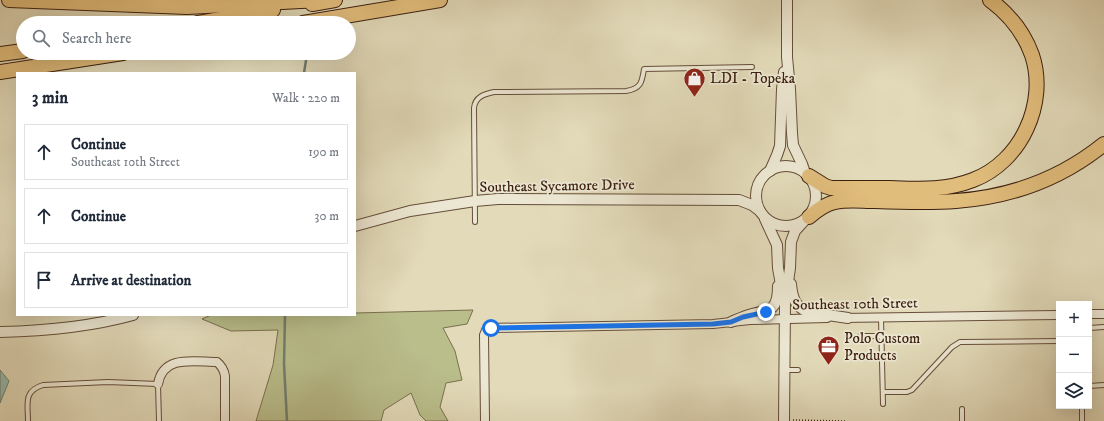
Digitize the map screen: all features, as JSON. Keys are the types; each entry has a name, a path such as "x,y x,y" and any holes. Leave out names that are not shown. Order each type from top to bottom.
{"highway":[{"path":"10,0 187,6 320,0"},
{"path":"240,16 335,0"},
{"path":"345,16 440,0"},
{"path":"807,174 831,188 946,188 974,180 988,172 1009,155 1017,146 1032,116 1036,85 1035,71 1032,56 1027,43 1018,28 1007,14 990,0"},
{"path":"0,54 16,52"},
{"path":"0,72 79,60"},
{"path":"26,72 60,63"},
{"path":"0,78 16,74"},
{"path":"807,218 817,210 835,202 955,201 1008,192 1035,184 1056,175 1104,144"}],"street":[{"path":"787,0 787,57 793,145 816,189 813,211 794,231 792,237 790,253 792,293 796,303 803,310 848,318"},
{"path":"770,171 780,146 782,89 787,57"},
{"path":"731,322 743,317 766,312 771,308 778,297 777,245 757,205 756,192 760,180 770,171 779,167 790,166 807,174"},
{"name":"Southeast Sycamore Drive","path":"356,226 410,211 475,201 514,199 739,200 752,205 762,214"},
{"path":"762,214 773,224 784,226 795,225 807,218"},
{"path":"778,268 785,303"},
{"path":"788,420 784,370 785,303 790,268"},
{"path":"1092,314 1104,314"},
{"name":"Southeast 10th Street","path":"485,421 484,335 486,330 489,328 713,324 750,320 785,319 1056,315"},
{"path":"0,332 72,327 128,316"},
{"path":"158,384 162,373 166,367 171,364 181,362 217,362 224,370 225,376 225,421"}],"lane":[{"path":"475,222 474,108 475,103 482,95 494,92 626,91 633,90 641,84 644,69 752,67"},
{"path":"881,317 883,404"},
{"path":"1092,328 1104,327"},
{"path":"860,336 882,336"},
{"path":"883,392 907,392 912,390 952,347 960,342 1056,341"},
{"path":"784,370 798,370"},
{"path":"28,421 28,397 32,390 38,386 108,382 158,384 159,421"},
{"path":"1092,386 1104,385"},
{"path":"962,409 962,421"},
{"path":"1082,409 1082,421"}],"path":[{"path":"788,420 846,421"}],"green space":[{"path":"473,310 467,324 443,328 455,351 462,380 446,383 440,407 448,421 426,421 420,415 411,393 384,410 381,421 256,421 273,365 278,330 231,331 202,319 209,316 356,316 356,313"}],"water":[{"path":"0,370 9,381 0,403"}],"waterway":[{"path":"304,72 306,60"},
{"path":"285,316 284,364 287,421"}],"place":[{"name":"LDI - Topeka","path":"695,98"},
{"name":"Polo Custom Products","path":"828,366"}],"route":[{"path":"491,328 713,324 731,322 751,314 766,312"}]}
